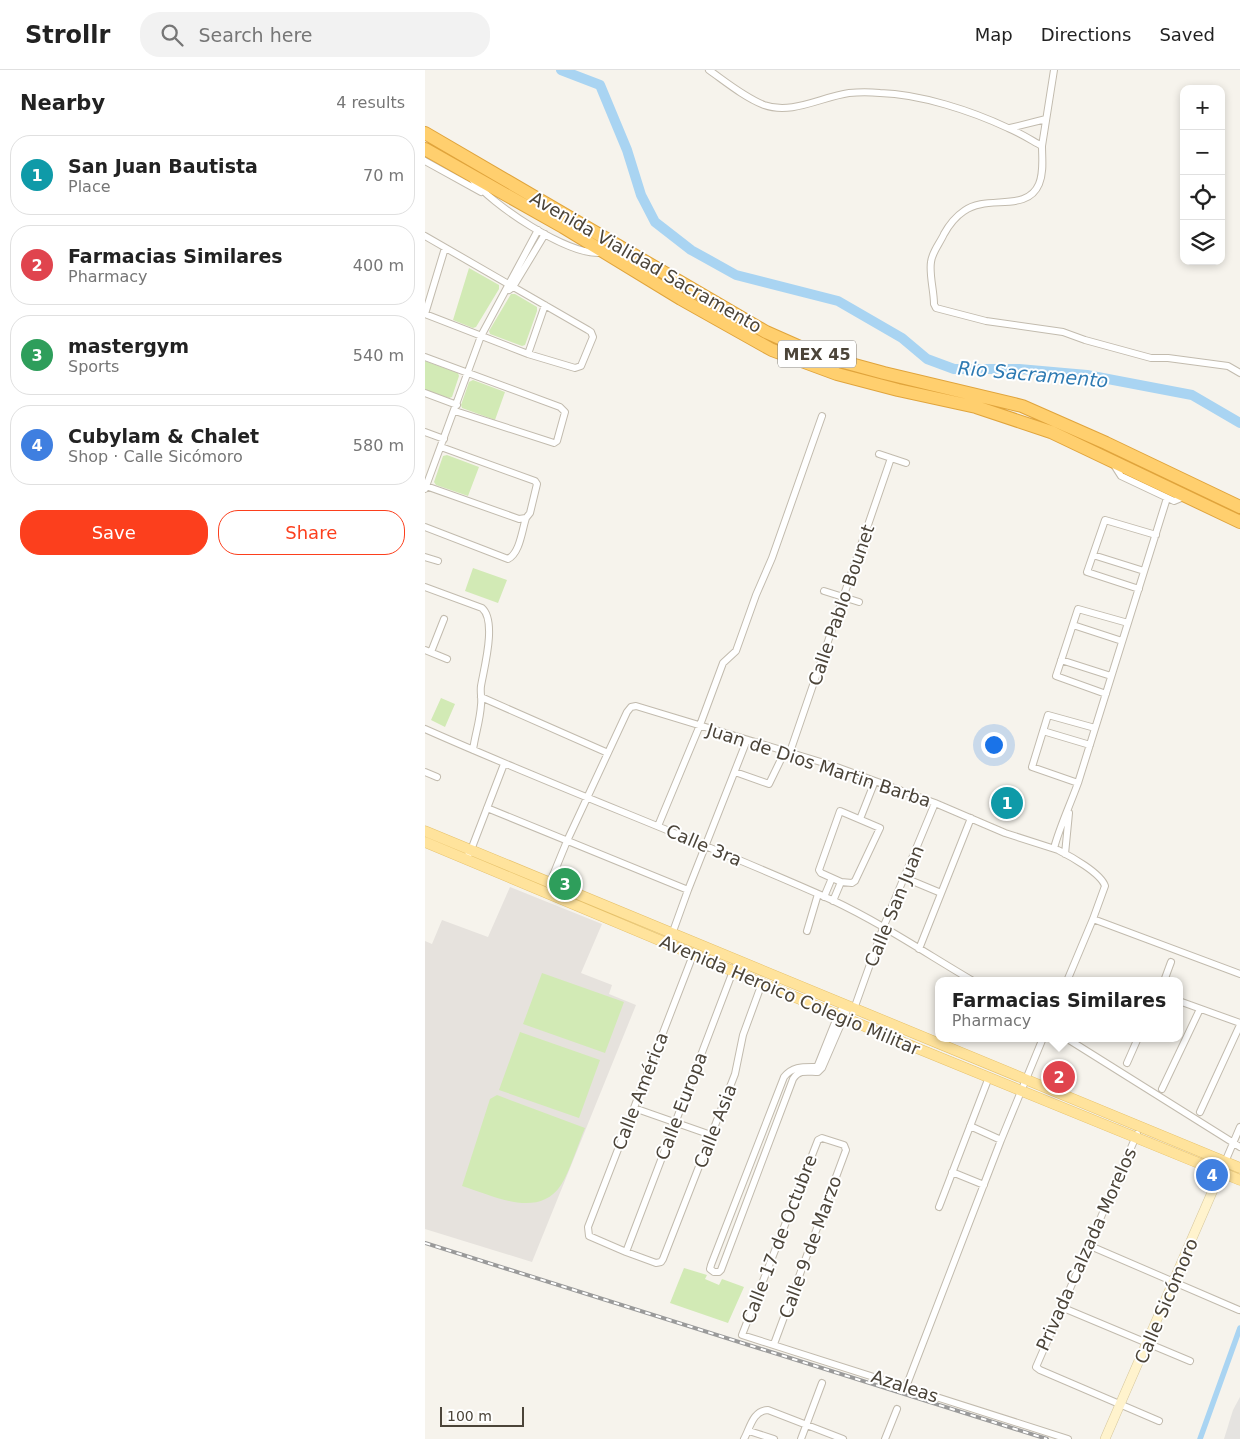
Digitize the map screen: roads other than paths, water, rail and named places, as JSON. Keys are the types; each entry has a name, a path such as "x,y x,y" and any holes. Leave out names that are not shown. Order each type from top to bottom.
{"highway":[{"name":"Avenida Vialidad Sacramento","path":"425,133 766,332 818,355 1022,406 1106,443 1240,507"},
{"name":"Avenida Vialidad Sacramento","path":"425,149 469,176 563,227 681,299 772,350 855,379 976,406 1064,437 1240,522"}],"main road":[{"name":"Avenida Heroico Colegio Militar","path":"425,831 468,854 489,870 989,1077 1023,1085 1141,1126 1223,1167 1240,1180"},
{"name":"Avenida Heroico Colegio Militar","path":"425,842 468,854 551,883 849,1007 1136,1136 1223,1167 1240,1168"}],"street":[{"path":"709,70 752,99 773,107 787,108 850,93 881,93 922,99 982,117 1010,128 1042,146"},
{"path":"1054,70 1042,146 1040,182 1033,193 1021,201 990,202 969,208 957,216 947,229 931,261 934,304 936,308 986,321 1063,332 1151,358 1168,358 1228,366 1240,373"},
{"path":"1010,128 1046,118"},
{"path":"425,161 486,194 538,230 559,242 587,252 604,252"},
{"path":"469,176 486,194"},
{"path":"525,261 538,230"},
{"path":"526,518 519,519 426,488 429,469 444,439 481,336 525,261 545,234"},
{"path":"425,236 591,332 592,341 581,366 577,368 528,354 425,314 445,248"},
{"path":"528,354 545,305"},
{"path":"425,356 563,408 565,412 557,441 554,443 456,408 425,393"},
{"path":"658,826 700,725 723,663 736,651 756,595 772,558 822,416"},
{"path":"425,432 444,439"},
{"path":"425,527 508,559 514,555 517,549 526,518 530,513 536,487 535,481 441,446"},
{"path":"879,454 907,463"},
{"name":"Calle Pablo Bounet","path":"735,772 766,784 771,783 787,751 844,598 891,458"},
{"path":"1111,459 1121,476 1174,502 1187,496"},
{"path":"1054,848 1059,829 1069,809 1167,498"},
{"path":"1139,588 1087,572 1105,520 1156,535"},
{"path":"1093,555 1144,571"},
{"path":"425,557 438,561"},
{"path":"425,587 482,608 488,614 489,625 479,721 473,750"},
{"path":"824,591 859,602"},
{"path":"1106,694 1056,676 1078,609 1128,623"},
{"path":"444,619 428,651 447,659"},
{"path":"1073,626 1123,641"},
{"path":"1061,660 1111,676"},
{"path":"481,697 608,753 567,841 551,883 545,892"},
{"name":"Juan de Dios Martin Barba","path":"608,753 627,712 631,707 636,706 787,751 875,781 935,803 1005,833 1054,848 1065,854 1099,876 1104,883 1104,889 1093,919"},
{"path":"1077,783 1032,767 1048,715 1095,728"},
{"name":"Calle 3ra","path":"425,729 504,764 658,826 833,901 966,977"},
{"path":"1043,731 1089,745"},
{"path":"667,943 673,934 688,890 747,740"},
{"path":"468,854 504,764"},
{"path":"425,772 437,777"},
{"path":"860,819 875,781"},
{"name":"Calle San Juan","path":"796,1071 798,1067 816,1067 819,1065 841,1016 849,1007 935,803"},
{"path":"487,808 688,890"},
{"path":"1065,854 1069,809"},
{"path":"840,811 860,819 880,828 855,881 850,884 841,882 821,873 819,869 840,811"},
{"path":"919,949 971,818"},
{"path":"807,931 821,896 832,878"},
{"path":"905,878 941,893"},
{"path":"833,901 841,882"},
{"path":"1069,977 1093,919 1240,974"},
{"name":"Calle América","path":"626,1252 589,1236 588,1227 693,955"},
{"name":"Calle Europa","path":"626,1252 733,971 739,961"},
{"path":"1165,977 1171,962"},
{"name":"Calle Asia","path":"626,1252 656,1263 661,1262 663,1259 735,1074 743,1035 762,983"},
{"path":"1183,1003 1240,1024 1200,1112"},
{"path":"1161,1089 1199,1009"},
{"path":"906,1387 983,1185 1041,1042"},
{"path":"1072,1042 1240,1147"},
{"path":"1127,1063 1136,1042"},
{"path":"796,1071 721,1270 715,1272 711,1270 711,1265 784,1077 796,1071"},
{"path":"939,1207 989,1077"},
{"path":"634,1108 711,1135"},
{"path":"970,1126 1001,1140"},
{"name":"Privada Calzada Morelos","path":"1122,1404 1040,1370 1035,1364 1141,1126"},
{"path":"1223,1167 1240,1128"},
{"name":"Calle 9 de Marzo","path":"774,1344 846,1150 843,1145 822,1138 817,1142"},
{"name":"Calle 17 de Octubre","path":"742,1335 817,1142"},
{"name":"Calle Sicómoro","path":"1105,1439 1122,1404 1223,1167"},
{"path":"952,1172 983,1185"},
{"path":"746,1176 754,1179"},
{"path":"1088,1245 1239,1310"},
{"path":"1061,1307 1190,1361"},
{"name":"Azaleas","path":"742,1335 1068,1439"},
{"path":"801,1439 822,1383"},
{"path":"1122,1404 1159,1421"},
{"path":"885,1439 897,1409"},
{"path":"744,1439 756,1415 763,1410 768,1410 843,1439"},
{"path":"749,1431 774,1439"}],"waterway":[{"name":"Rio Sacramento","path":"561,70 600,85 627,150 641,195 655,222 691,250 736,275 838,301 902,338 927,359 954,369 1019,369 1087,375 1192,395 1240,423"},
{"path":"1200,1439 1240,1328"}],"railway":[{"path":"425,1243 1047,1439"}],"place":[{"name":"San Juan Bautista","path":"1007,803"},
{"name":"mastergym","path":"565,884"},
{"name":"Farmacias Similares","path":"1059,1077"},
{"name":"Cubylam & Chalet","path":"1212,1175"}]}
